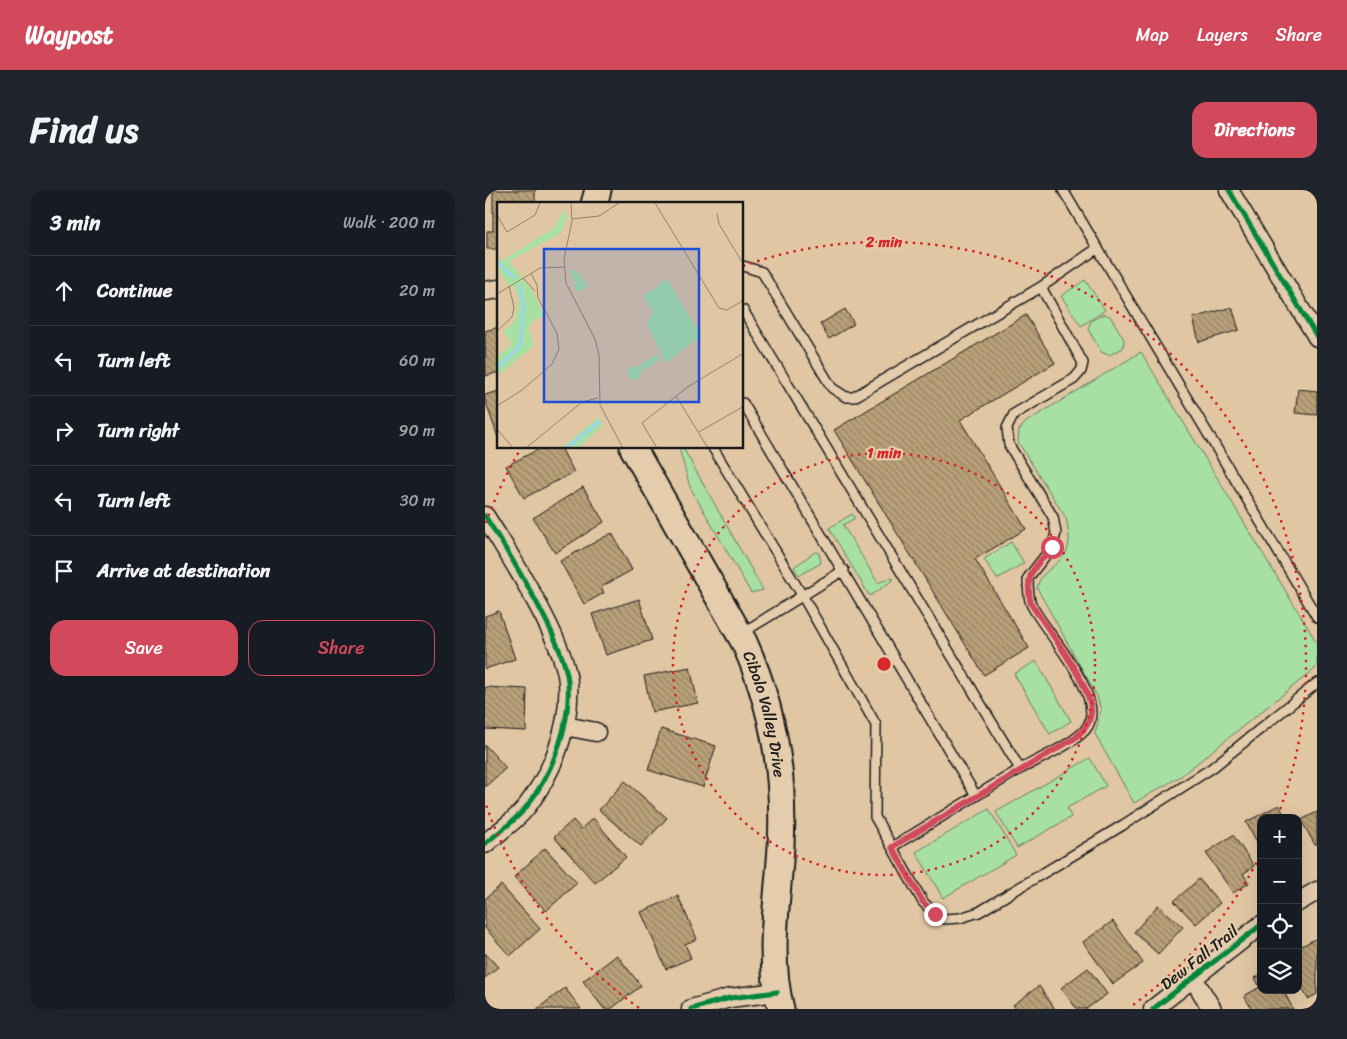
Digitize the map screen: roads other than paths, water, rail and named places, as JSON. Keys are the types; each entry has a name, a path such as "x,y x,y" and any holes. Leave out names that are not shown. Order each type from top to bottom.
{"main road":[{"name":"Cibolo Valley Drive","path":"634,449 739,634 759,676 771,715 780,760 783,807 774,935 779,1001"}],"street":[{"path":"1229,190 1317,337"},
{"path":"485,516 556,641 568,681 565,726 551,766 527,807 485,844"},
{"path":"565,726 596,732"},
{"path":"1302,900 1317,891"},
{"name":"Dew Fall Trail","path":"1153,1009 1257,928"},
{"path":"1193,978 1212,1009"},
{"path":"691,1009 730,998 779,1001"}],"lane":[{"path":"1063,190 1317,617"},
{"path":"744,266 762,272 832,388 846,397 854,397 1041,287 1098,248"},
{"path":"892,847 1020,769 1075,738 1088,726 1091,710 1083,683 1031,604 1027,578 1052,547 1056,533 1053,517 1009,445 1007,428 1014,414 1074,379 1081,371 1083,363 1041,287"},
{"path":"744,312 1020,769"},
{"path":"744,405 844,570 976,796"},
{"path":"714,449 802,595 876,726 875,817 923,902 935,914 945,919 979,912 1123,825 1212,768 1317,683"},
{"path":"739,634 844,570"}]}
